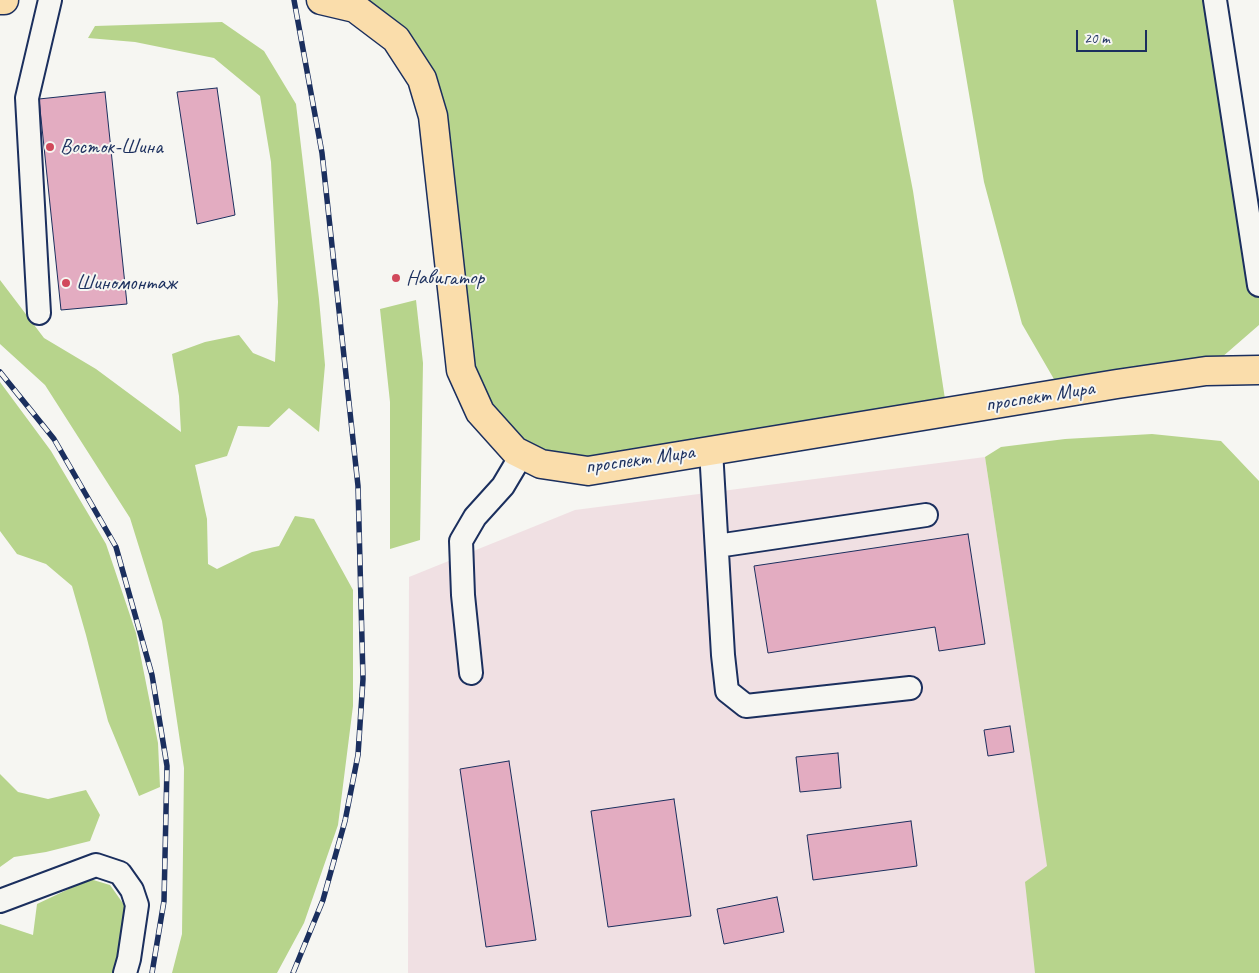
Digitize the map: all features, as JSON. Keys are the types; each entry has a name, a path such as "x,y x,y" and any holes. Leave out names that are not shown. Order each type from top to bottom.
{"main road":[{"name":"проспект Мира","path":"321,0 352,4 396,39 422,79 433,116 461,370 480,412 515,451 541,464 588,471 1126,383 1206,371 1259,370"}],"street":[{"path":"39,313 27,98 50,0"},
{"path":"1215,0 1259,284"},
{"path":"711,450 722,655 727,691 746,706 910,688"},
{"path":"471,673 463,595 461,541 475,517 503,486 522,454"},
{"path":"717,546 926,515"},
{"path":"0,901 96,865 120,873 132,890 137,904 129,959 125,973"}],"shaded area":[{"path":"985,457 1064,973 408,973 409,577 575,510"}],"green space":[{"path":"350,0 876,0 913,191 947,412 541,464 480,412 422,79"},
{"path":"953,0 1215,0 1259,285 1259,325 1206,371 1062,393 1022,324 984,182"},
{"path":"222,22 264,51 296,104 325,365 319,432 289,408 269,427 238,426 227,456 195,465 207,519 208,564 217,569 252,552 279,546 295,516 314,519 353,590 353,706 338,825 304,923 277,973 172,973 182,934 184,768 162,621 130,518 45,385 0,344 0,280 44,338 96,369 181,432 179,396 172,354 205,342 239,335 253,353 275,362 278,302 271,162 260,96 214,58 135,42 88,38 95,26"},
{"path":"416,300 423,363 420,540 390,549 390,402 380,309"},
{"path":"0,382 51,451 106,544 136,633 158,743 160,787 139,796 108,721 72,586 46,564 17,554 0,531"},
{"path":"1152,434 1221,441 1259,481 1259,973 1035,973 1025,882 1047,866 985,457 1001,447 1065,439"},
{"path":"0,774 18,792 48,799 86,790 100,815 90,841 46,852 14,857 0,867"},
{"path":"90,879 110,885 127,909 121,946 113,973 0,973 0,924 33,935 37,904"}],"building":[{"path":"217,88 235,215 197,224 177,92"},
{"path":"105,92 127,304 61,310 39,99"},
{"path":"968,534 985,644 939,651 935,627 768,653 754,566"},
{"path":"1010,726 1014,752 988,756 984,730"},
{"path":"838,753 841,788 800,792 796,757"},
{"path":"509,761 536,940 486,947 460,769"},
{"path":"674,799 691,916 608,927 591,811"},
{"path":"911,821 917,866 813,880 807,835"},
{"path":"777,897 784,932 724,944 717,909"}],"railway":[{"path":"293,973 323,900 345,821 358,755 363,679 358,486 322,153 294,0"},
{"path":"0,372 54,439 116,547 152,675 167,766 164,901 152,973"}],"place":[{"name":"Восток-Шина","path":"50,147"},
{"name":"Навигатор","path":"396,278"},
{"name":"Шиномонтаж","path":"66,283"}]}
